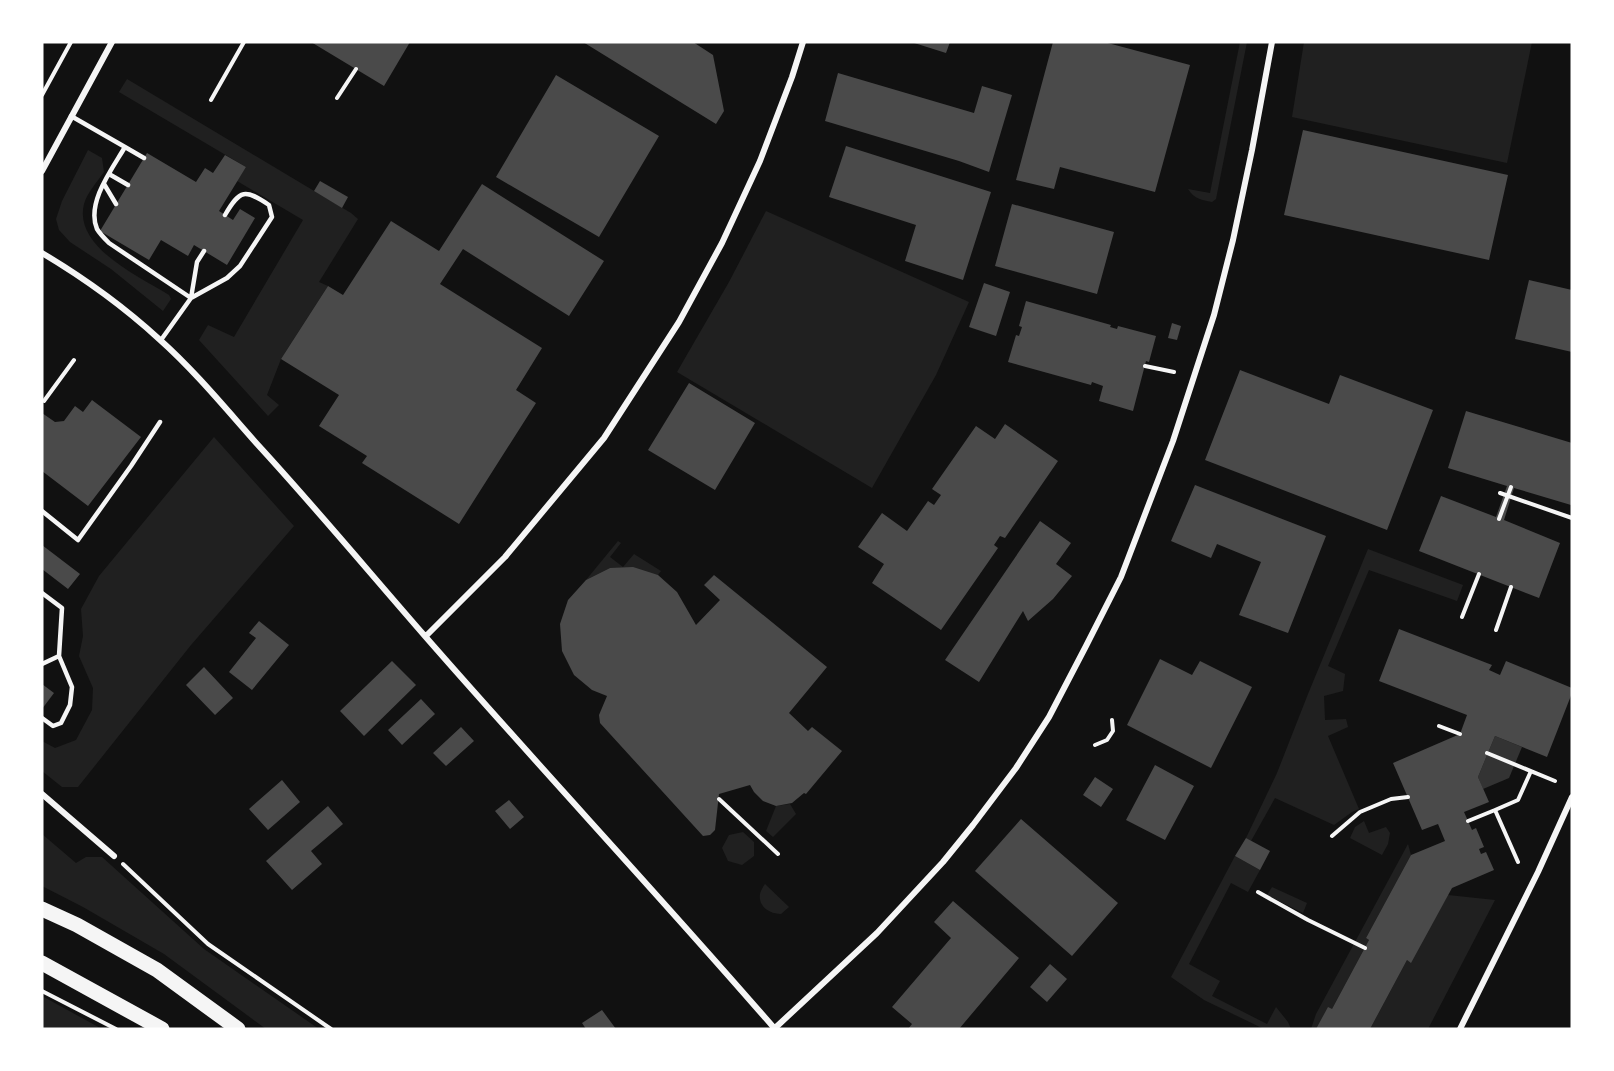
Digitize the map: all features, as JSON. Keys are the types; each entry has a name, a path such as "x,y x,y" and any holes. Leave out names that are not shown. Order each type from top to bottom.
{"main road":[{"path":"42,909 77,925 157,970 238,1029"},
{"path":"42,963 162,1029"}],"street":[{"path":"42,171 112,42"},
{"path":"426,636 505,557 604,438 679,322 722,243 760,161 803,42"},
{"path":"42,254 79,276 121,307 161,340 195,375 775,1029 877,933 943,862 973,825 1016,768 1049,717 1121,577 1173,441 1214,315 1235,231 1272,42"},
{"path":"42,794 114,856"},
{"path":"1460,1029 1538,872 1572,797"}],"lane":[{"path":"71,116 144,158"},
{"path":"125,147 109,174 95,207 94,220 98,231 109,243 191,298"},
{"path":"109,174 128,185"},
{"path":"104,184 116,204"},
{"path":"161,340 191,298 227,278 240,266 272,217 269,205 253,195 243,194 234,200 225,215"},
{"path":"191,298 197,262 204,251"},
{"path":"139,262 142,256"},
{"path":"42,511 78,540 160,422"},
{"path":"42,593 63,608 59,656 72,687 70,705 62,723 53,726 42,718"},
{"path":"42,664 59,656"}],"path":[{"path":"42,95 72,42"},
{"path":"211,100 244,42"},
{"path":"337,98 356,69"},
{"path":"44,401 74,360"},
{"path":"1145,366 1174,372"},
{"path":"1499,519 1510,487"},
{"path":"1500,493 1572,518"},
{"path":"1462,617 1479,574"},
{"path":"1496,630 1511,587"},
{"path":"1095,745 1107,740 1113,730 1112,720"},
{"path":"1439,726 1460,734"},
{"path":"1487,753 1555,782"},
{"path":"1468,821 1518,800 1531,771"},
{"path":"1332,836 1360,812 1392,799 1408,796"},
{"path":"719,799 778,854"},
{"path":"1495,810 1518,862"},
{"path":"114,856 208,944 331,1029"},
{"path":"1257,892 1365,948"},
{"path":"42,991 116,1029"}],"shaded area":[{"path":"1240,42 1247,42 1216,199 1212,202 1202,200 1188,189 1210,193"},
{"path":"1304,42 1532,42 1507,163 1292,117"},
{"path":"127,79 358,219 319,282 328,286 281,359 267,395 279,405 268,416 199,340 208,325 234,337 303,220 237,181 246,167 119,92"},
{"path":"88,150 102,158 104,172 84,204 83,220 89,234 98,247 126,270 169,295 171,299 163,311 111,269 70,242 59,230 56,219 62,201"},
{"path":"766,211 969,302 936,375 872,488 677,372 729,282"},
{"path":"214,437 294,526 191,645 78,787 62,787 42,771 42,741 55,748 76,740 92,710 93,688 79,656 83,636 81,609 99,576"},
{"path":"618,541 621,543 610,557 623,567 634,554 661,571 658,575 610,568 586,580"},
{"path":"1368,549 1463,585 1457,601 1369,570 1328,666 1345,674 1343,691 1324,696 1325,720 1346,719 1348,727 1328,736 1359,809 1334,825 1275,798 1251,841 1246,838 1277,773"},
{"path":"1495,736 1522,747 1509,778 1483,789 1478,777"},
{"path":"790,804 796,814 773,837 766,831 776,806"},
{"path":"1364,821 1369,833 1386,827 1390,833 1388,844 1382,855 1350,838 1355,827"},
{"path":"743,832 754,842 754,856 742,865 728,861 722,848 729,835"},
{"path":"42,834 76,863 86,857 102,857 204,949 319,1029 266,1029 164,954 42,886"},
{"path":"1408,844 1411,855 1366,938 1369,940 1332,1009 1316,1029 1311,1029 1316,1014"},
{"path":"1235,856 1260,870 1248,892 1231,883 1189,964 1220,981 1212,996 1267,1024 1276,1007 1291,1029 1264,1029 1204,1000 1171,977"},
{"path":"765,884 789,907 781,914 769,911 761,903 760,894"},
{"path":"1272,887 1307,903 1303,913 1267,895"},
{"path":"1448,895 1495,900 1428,1029 1370,1029 1407,960 1410,962"},
{"path":"42,996 102,1029 42,1029"}],"building":[{"path":"311,42 410,42 384,86"},
{"path":"583,42 693,42 713,55 724,111 716,124"},
{"path":"911,42 950,42 946,53"},
{"path":"1053,42 1104,42 1190,65 1155,192 1060,167 1054,189 1016,180"},
{"path":"838,73 974,113 982,86 1012,95 989,172 825,121"},
{"path":"556,75 659,136 599,237 496,177"},
{"path":"1303,130 1508,175 1489,260 1284,215"},
{"path":"846,146 991,192 963,280 905,261 916,225 829,197"},
{"path":"147,153 196,182 205,168 213,173 225,155 246,167 219,211 233,220 240,209 255,218 227,265 194,245 188,256 161,240 149,260 100,231"},
{"path":"320,181 348,197 342,208 314,191"},
{"path":"482,184 604,261 569,316 463,249 440,284 542,348 516,390 536,403 459,524 362,463 367,456 319,426 339,395 281,359 328,286 343,295 391,221 439,251"},
{"path":"1012,204 1114,232 1097,294 995,266"},
{"path":"1529,280 1572,290 1572,352 1515,339"},
{"path":"984,283 1010,292 996,336 969,327"},
{"path":"1026,301 1111,325 1110,327 1117,329 1118,326 1156,336 1149,362 1146,361 1133,411 1099,401 1103,386 1092,382 1091,385 1008,362 1016,335 1019,336 1022,327 1019,326"},
{"path":"1172,323 1181,326 1177,340 1168,338"},
{"path":"1240,370 1329,404 1340,375 1433,410 1387,530 1205,460"},
{"path":"689,383 755,423 715,490 648,450"},
{"path":"92,400 141,437 88,506 42,471 42,413 55,422 64,421 75,406 83,412"},
{"path":"1466,411 1572,443 1571,505 1514,488 1504,520 1560,543 1539,598 1419,551 1441,496 1496,517 1507,486 1448,468"},
{"path":"1005,424 1058,461 1005,538 1000,536 994,545 998,548 941,630 872,583 884,564 858,547 882,513 907,531 928,501 934,505 941,495 932,489 976,426 995,439"},
{"path":"1195,485 1326,536 1288,633 1239,615 1261,562 1217,544 1211,558 1171,541"},
{"path":"1040,521 1071,543 1056,564 1072,576 1053,599 1028,621 1023,611 979,682 945,660"},
{"path":"42,545 80,574 68,589 42,569"},
{"path":"633,567 658,575 677,592 696,625 720,600 704,585 714,575 827,667 789,713 808,731 812,727 842,751 806,794 804,793 792,803 776,806 763,801 750,785 719,794 715,830 710,835 703,836 600,723 599,715 607,696 592,690 574,675 562,651 560,624 568,600 586,580 610,568"},
{"path":"259,621 289,645 252,690 229,672 256,638 249,633"},
{"path":"1399,629 1492,665 1489,670 1500,675 1506,661 1572,688 1572,693 1547,757 1495,736 1478,777 1489,802 1464,812 1472,830 1476,828 1484,847 1479,849 1481,854 1486,852 1494,870 1452,888 1411,963 1407,960 1370,1029 1316,1029 1328,1007 1332,1009 1369,940 1366,938 1411,855 1445,841 1438,824 1422,830 1393,763 1460,734 1467,715 1379,681"},
{"path":"1160,659 1192,675 1200,661 1252,687 1211,768 1127,725"},
{"path":"392,661 416,685 364,736 340,711"},
{"path":"204,667 233,698 215,715 186,685"},
{"path":"42,684 54,693 42,709"},
{"path":"421,699 435,714 402,745 388,730"},
{"path":"461,727 474,741 446,766 433,753"},
{"path":"1155,765 1194,786 1165,840 1126,820"},
{"path":"1095,777 1113,789 1101,807 1083,795"},
{"path":"282,780 300,802 268,830 249,809"},
{"path":"509,800 524,817 510,829 495,811"},
{"path":"328,806 343,824 311,851 322,864 292,890 266,861"},
{"path":"1021,819 1118,903 1072,956 975,871"},
{"path":"1246,838 1270,851 1260,870 1235,856"},
{"path":"953,901 1019,958 959,1029 908,1029 912,1024 892,1007 951,938 934,922"},
{"path":"1050,964 1067,979 1047,1002 1030,987"},
{"path":"602,1010 616,1029 586,1029 582,1023"}]}
